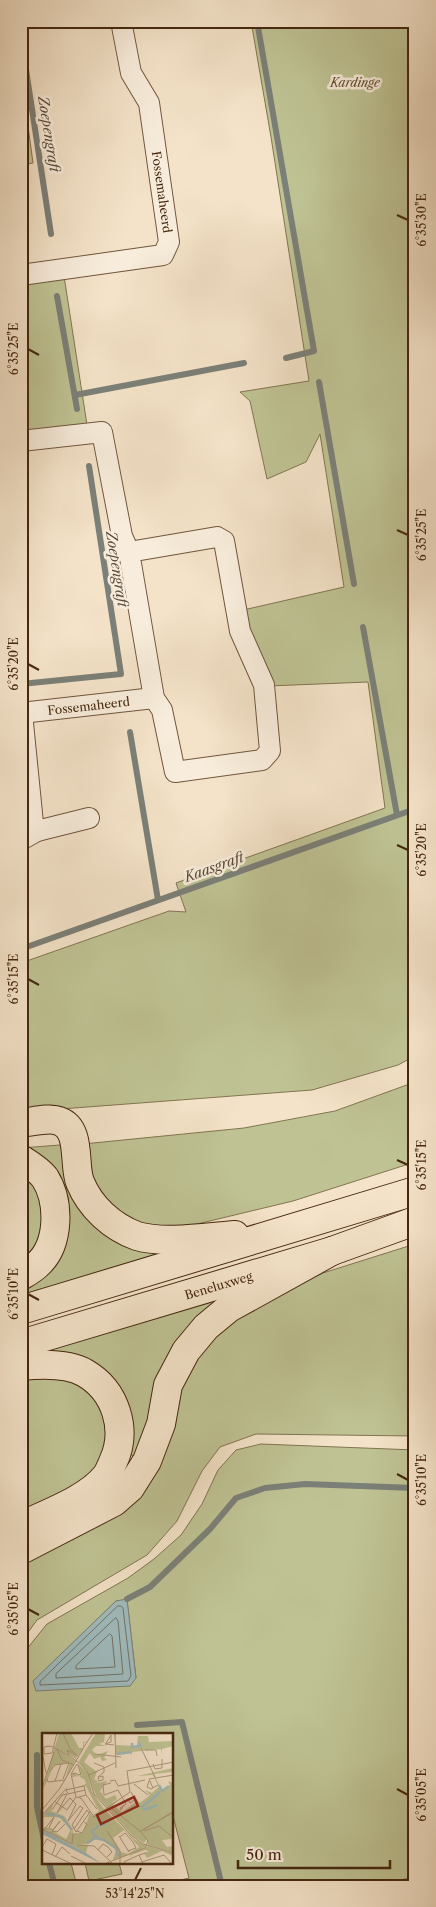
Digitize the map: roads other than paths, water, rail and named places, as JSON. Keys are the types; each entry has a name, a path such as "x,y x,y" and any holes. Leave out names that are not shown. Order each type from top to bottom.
{"highway":[{"path":"21,1123 57,1120 67,1126 73,1134 79,1181 86,1195 96,1209 108,1220 137,1236 154,1240 284,1232"},
{"path":"21,1159 45,1177 54,1200 56,1222 50,1246 39,1264 21,1276"},
{"path":"21,1310 415,1191"},
{"name":"Beneluxweg","path":"21,1344 332,1251 415,1220"},
{"path":"21,1550 114,1502 130,1488 147,1461 161,1424 168,1385 186,1351 206,1327 230,1308 332,1251"},
{"path":"21,1366 70,1367 85,1373 104,1387 116,1408 120,1427 118,1451 107,1475 86,1494 21,1526"}],"street":[{"name":"Fossemaheerd","path":"21,275 163,255 169,242 149,103 131,73 121,21"},
{"path":"21,441 102,432 122,536 129,552 154,698 162,710 175,772 262,760 270,751 264,685 240,631 224,541 217,537 129,552"},
{"name":"Fossemaheerd","path":"29,836 33,822 22,713 154,698"},
{"name":"Fossemaheerd","path":"29,836 89,818"}],"water":[{"path":"127,1599 136,1678 130,1686 36,1691 33,1681 116,1601"}],"waterway":[{"path":"257,21 314,351 286,358"},
{"name":"Zoepengraft","path":"21,37 51,234"},
{"name":"Zoepengraft","path":"57,296 77,409"},
{"path":"75,395 244,363"},
{"path":"319,382 354,584"},
{"name":"Zoepengraft","path":"21,684 121,674 89,466"},
{"path":"363,627 397,815"},
{"name":"Zoepengraft","path":"130,732 158,900"},
{"name":"Kaasgraft","path":"21,949 415,809"},
{"path":"127,1599 150,1587 210,1529 236,1498 265,1488 305,1484 415,1488"},
{"path":"137,1725 182,1722 222,1886"},
{"path":"37,1755 37,1807 42,1831"},
{"path":"49,1864 55,1886"},
{"path":"388,1886 415,1879"}],"park label":[{"name":"Kardinge","path":"355,82"}]}
